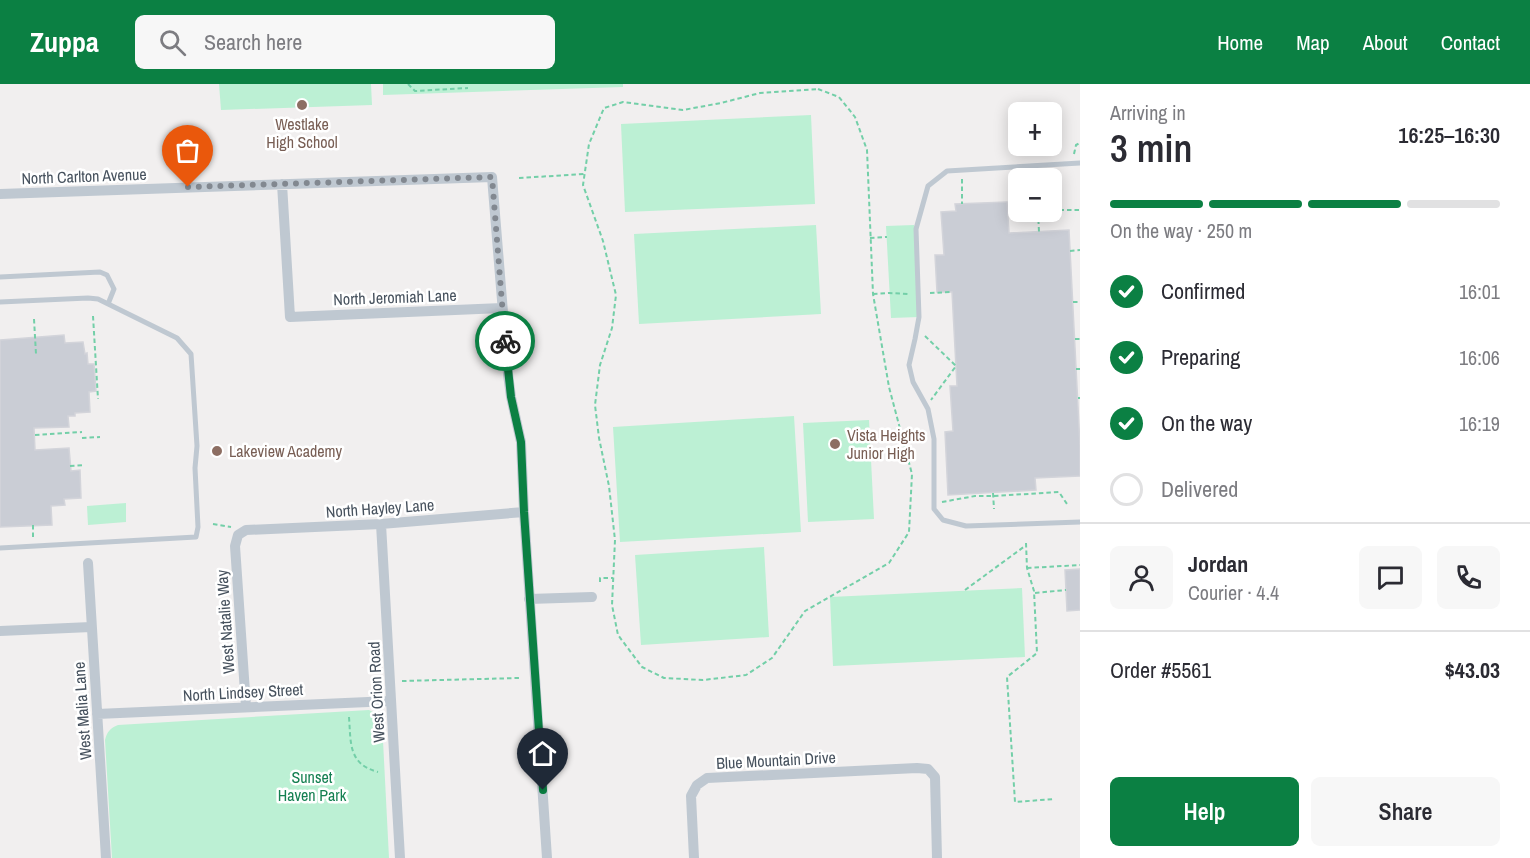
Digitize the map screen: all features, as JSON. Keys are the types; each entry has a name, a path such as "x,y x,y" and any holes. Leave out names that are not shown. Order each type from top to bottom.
{"street":[{"name":"North Carlton Avenue","path":"0,194 492,177 502,308"},
{"name":"North Jeromiah Lane","path":"282,184 290,317 502,308"},
{"path":"502,308 507,374 521,442 547,858"},
{"name":"North Hayley Lane","path":"236,531 381,524 524,512"},
{"name":"West Orion Road","path":"381,524 400,858"},
{"name":"West Natalie Way","path":"236,531 235,546 246,707"},
{"name":"West Malia Lane","path":"88,562 106,858"},
{"path":"530,599 592,597"},
{"path":"0,632 91,627"},
{"name":"North Lindsey Street","path":"97,714 391,700"},
{"name":"Blue Mountain Drive","path":"694,858 692,796 697,784 707,778 917,768 928,769 935,777 937,858"}],"lane":[{"path":"1080,163 947,171 928,186 916,229 919,317 909,365 913,382 926,407 934,439 934,509 943,520 966,526 1080,522"},
{"path":"0,277 100,272 107,275 114,289 108,304"},
{"path":"0,302 98,299 177,338 191,354 197,446 195,468 198,527 196,537 0,548"}],"path":[{"path":"408,84 415,91 468,88"},
{"path":"818,89 839,98 855,117 867,150 873,294 889,387 912,474 909,531 889,563 805,611 772,658 746,675 704,680 664,678 642,667 618,635 612,605 615,540 609,486 594,405 600,364 612,328 616,295 603,241 583,184 585,174 589,144 604,108 623,102 683,110 760,93 818,89"},
{"path":"1074,154 1076,145 1080,143"},
{"path":"961,170 962,204"},
{"path":"519,178 585,174"},
{"path":"1062,210 1080,210"},
{"path":"1038,222 1039,232"},
{"path":"870,238 887,237"},
{"path":"1070,251 1080,250"},
{"path":"930,293 952,292"},
{"path":"873,294 918,295"},
{"path":"1073,302 1080,302"},
{"path":"93,316 98,399"},
{"path":"34,319 36,354"},
{"path":"917,328 956,366 926,407"},
{"path":"1075,339 1080,339"},
{"path":"34,435 82,432"},
{"path":"82,438 100,437"},
{"path":"70,466 84,465"},
{"path":"942,502 975,496 1059,492 1067,504"},
{"path":"994,495 994,509"},
{"path":"213,524 236,531"},
{"path":"33,525 33,540"},
{"path":"965,590 1026,544 1027,568 1035,593 1037,653 1007,677 1015,802 1054,799"},
{"path":"1027,568 1080,565"},
{"path":"600,582 600,578 613,578"},
{"path":"1035,593 1066,590"},
{"path":"401,681 519,678"},
{"path":"349,717 352,751 356,759 363,766 378,772"}],"green space":[{"path":"219,84 371,84 372,105 221,110"},
{"path":"383,84 623,84 623,87 383,95"},
{"path":"811,115 815,204 625,212 621,124"},
{"path":"816,225 821,314 639,324 634,234"},
{"path":"914,225 919,317 891,318 886,226"},
{"path":"794,416 801,532 620,542 613,427"},
{"path":"869,420 874,519 808,522 803,423"},
{"path":"126,503 126,522 88,525 87,506"},
{"path":"764,547 769,637 641,645 635,555"},
{"path":"1022,588 1025,657 833,666 830,597"},
{"name":"Sunset Haven Park","path":"369,710 380,716 382,721 389,858 112,858 105,740 113,727"}],"building":[{"path":"1007,202 1009,233 1069,230 1080,476 1035,478 1036,490 948,495 945,432 953,431 950,386 957,386 952,292 937,292 935,255 944,255 941,212 956,211 955,204"},
{"path":"64,335 65,343 83,342 88,364 94,364 96,391 89,392 90,412 68,416 69,427 34,428 35,450 69,448 71,471 80,470 81,498 64,499 65,505 51,506 52,525 0,527 0,340"},
{"path":"1080,569 1080,610 1067,611 1065,570"}],"way so far":[{"path":"188,187 492,177 505,341"}],"place":[{"name":"Westlake High School","path":"302,105"},
{"name":"Vista Heights Junior High","path":"835,444"},
{"name":"Lakeview Academy","path":"217,451"}],"route":[{"path":"505,341 507,374 521,442 543,790"}]}
